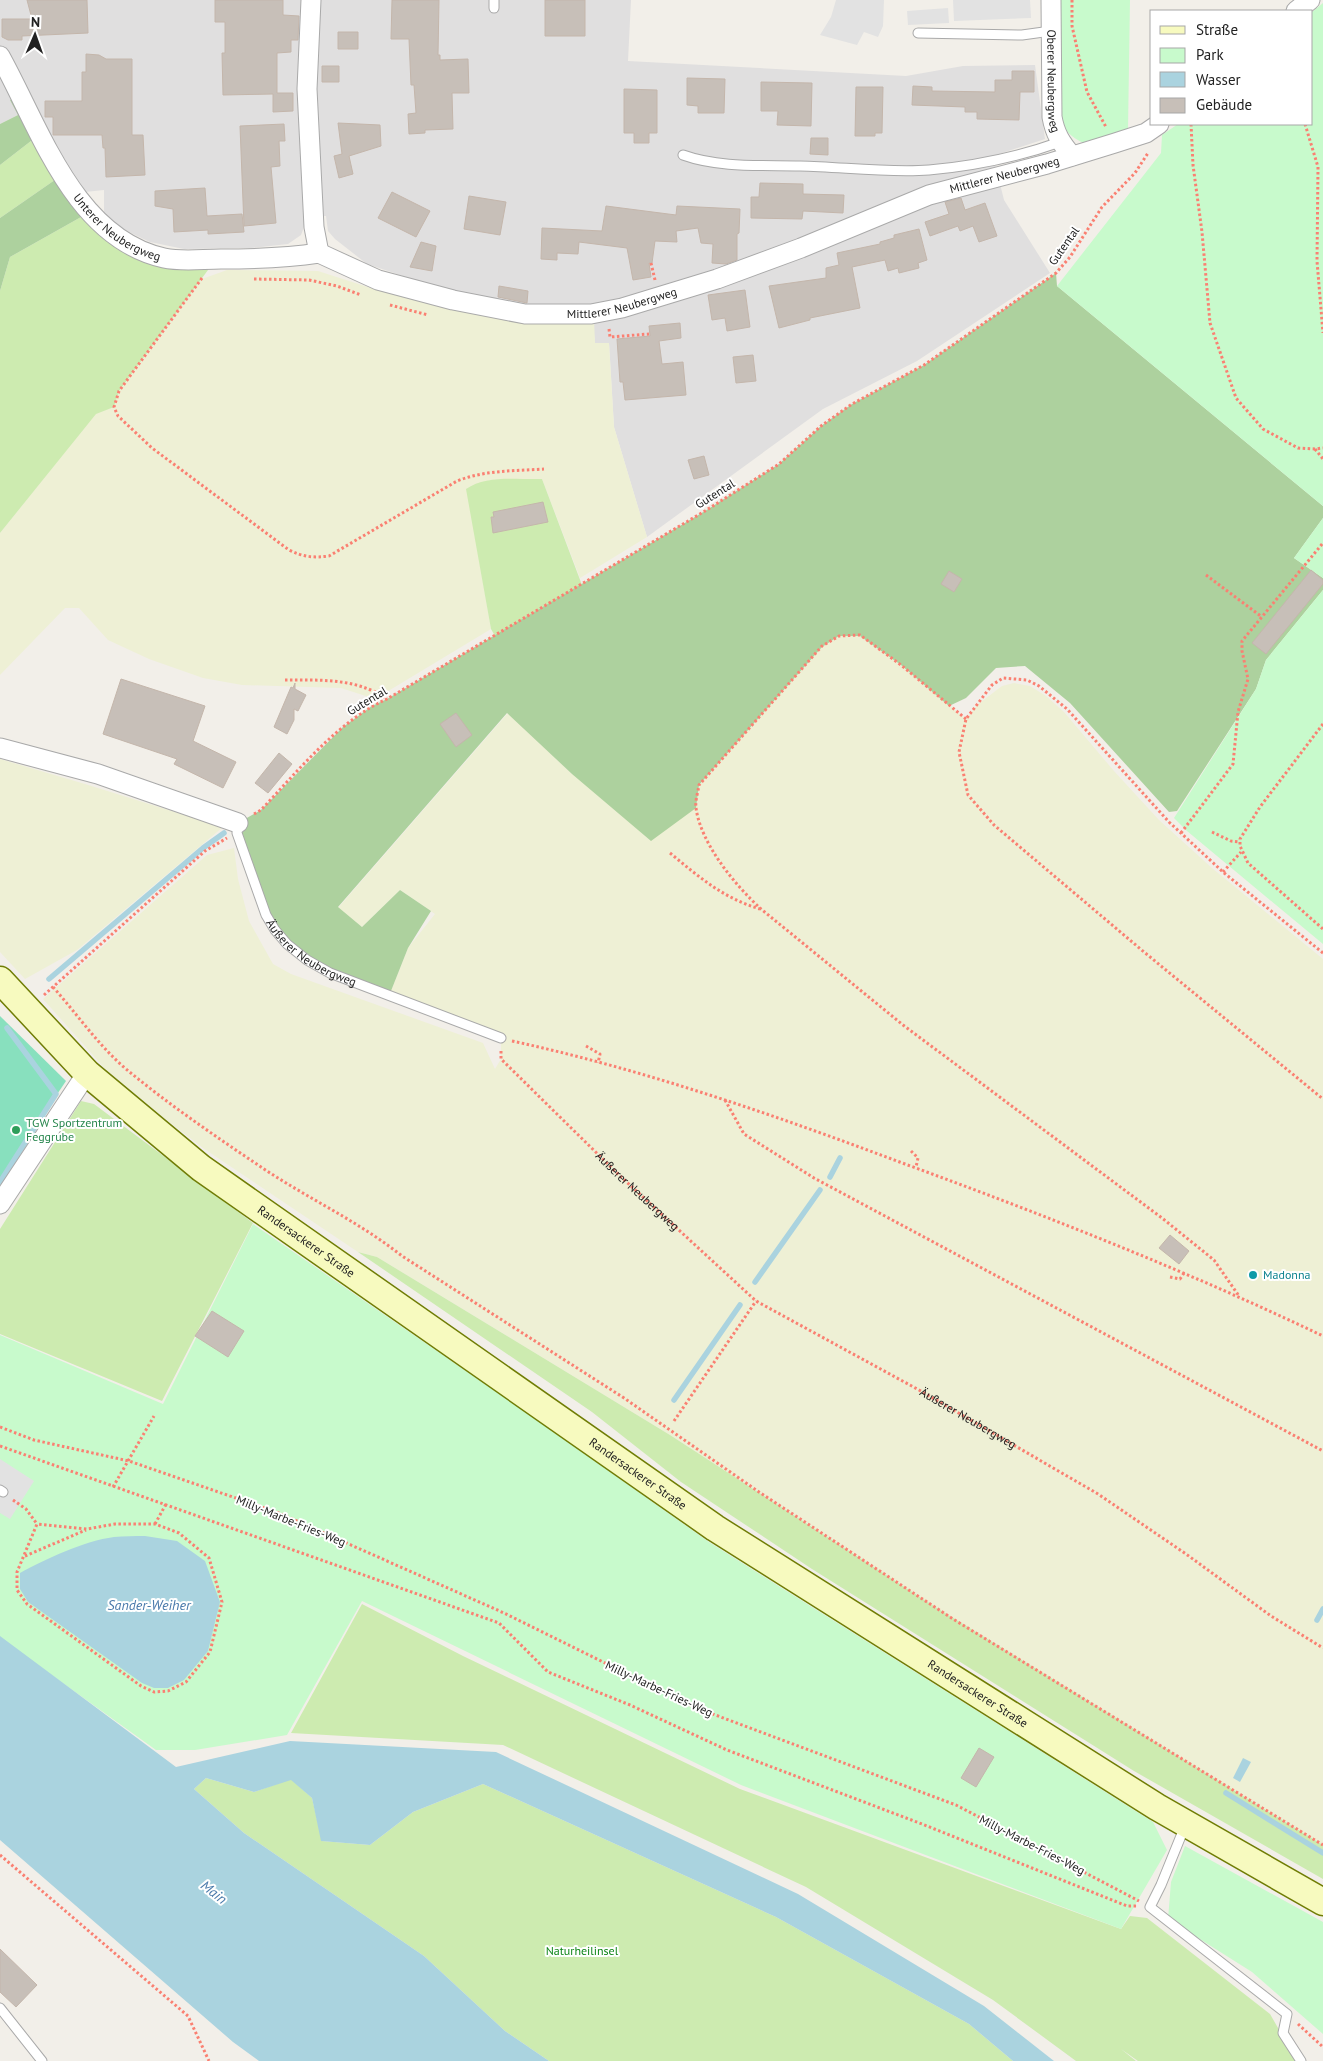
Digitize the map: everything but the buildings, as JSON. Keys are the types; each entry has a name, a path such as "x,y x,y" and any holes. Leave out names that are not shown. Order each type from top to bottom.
{"main road":[{"name":"Randersackerer Straße","path":"0,980 87,1073 201,1168 716,1528 1186,1823 1323,1902"}],"street":[{"path":"311,0 307,89 314,227 319,253"},
{"name":"Oberer Neubergweg","path":"1050,0 1050,91 1052,117 1060,142 1072,156"},
{"path":"1297,10 1310,0"},
{"name":"Unterer Neubergweg","path":"0,56 62,175 90,212 107,230 142,251 163,258 178,260 281,258 319,253"},
{"name":"Mittlerer Neubergweg","path":"319,253 378,280 453,300 525,314 591,314 622,308 717,279 801,248 929,196 1072,156 1152,128"},
{"path":"0,748 98,774 234,830"},
{"path":"0,1204 87,1073"}],"lane":[{"path":"918,33 1022,35 1051,31"},
{"name":"Mittlerer Neubergweg","path":"683,155 732,164 930,170 991,162 1060,142"},
{"name":"Äußerer Neubergweg","path":"234,830 237,833 266,915 275,930 287,944 307,960 330,973 501,1038"},
{"path":"1186,1823 1150,1907 1287,2014 1283,2033 1301,2061"},
{"path":"0,2008 42,2061"}],"path":[{"path":"1072,0 1072,26 1087,92 1115,142"},
{"path":"1192,125 1193,165 1202,232 1210,323 1236,398 1263,429 1298,448 1323,448"},
{"path":"1305,125 1318,167 1317,260 1323,333"},
{"name":"Gutental","path":"28,1009 205,850 261,810 342,727 372,706 387,699 705,511 779,464 821,426 852,404 924,365 1056,273 1070,257 1102,207 1135,173 1150,148 1152,128"},
{"path":"208,259 208,270 119,391 114,407 118,416 152,448 289,550 301,556 314,558 330,556 457,481 470,476 491,472 544,469"},
{"path":"651,263 653,274"},
{"path":"613,336 649,334"},
{"path":"1315,449 1323,459"},
{"path":"1181,833 1233,764 1238,712 1248,679 1242,651 1242,641 1323,544"},
{"path":"1206,575 1262,617"},
{"path":"966,719 901,665 860,636 838,636 822,646 699,785 696,808 712,851 747,896 761,909 902,1025 1162,1218 1214,1260 1239,1296"},
{"path":"1323,953 1224,872 1181,833 1138,789 1067,709 1039,686 1027,680 1003,678 992,685 966,719 959,752 968,795 994,825 1144,952 1323,1099"},
{"path":"285,680 340,681 377,692 387,699"},
{"path":"1323,724 1260,807 1240,842 1241,852 1248,863 1323,929"},
{"path":"1212,832 1231,842 1240,842"},
{"path":"670,852 700,879 738,902 761,909"},
{"path":"1224,872 1241,852"},
{"path":"53,987 82,1023 125,1068 193,1120 262,1168 379,1238 402,1256 624,1398 759,1492 953,1619 1323,1845"},
{"path":"501,1038 554,1050 725,1100 916,1167 1027,1208 1184,1273 1239,1296 1323,1336"},
{"name":"Äußerer Neubergweg","path":"501,1038 501,1059 619,1175 756,1301 919,1390 1098,1494 1186,1554 1271,1616 1323,1648"},
{"path":"586,1046 600,1054 598,1063"},
{"path":"725,1100 744,1134 814,1178 1323,1451"},
{"path":"911,1151 918,1158 916,1167"},
{"path":"1170,1277 1180,1279 1184,1273"},
{"path":"674,1421 756,1301"},
{"path":"113,1487 154,1416"},
{"name":"Milly-Marbe-Fries-Weg","path":"0,1427 34,1440 129,1461 279,1513 504,1613 694,1707 956,1805 1150,1907"},
{"path":"0,1446 499,1623 548,1672 630,1705 727,1750 922,1824 1127,1906 1150,1907"},
{"path":"1,1491 26,1510 37,1524 86,1529"},
{"path":"155,1524 166,1504"},
{"path":"25,1556 86,1529 115,1524 155,1524 179,1533 208,1558 222,1602 210,1652 186,1682 168,1691 154,1692 141,1686 27,1604 17,1590 18,1572 37,1524"},
{"path":"0,1855 188,2016 209,2061"},
{"path":"1287,2014 1323,2047"}],"shaded area":[{"path":"0,0 631,0 628,61 906,76 963,66 1035,65 1045,139 993,156 1004,200 1050,273 917,361 823,409 647,537 614,427 609,343 595,344 591,304 540,308 454,293 367,264 335,239 328,231 326,216 304,216 305,224 301,235 288,244 251,248 184,249 150,242 133,234 117,225 104,214 104,190 85,192 69,172 29,91 20,95 18,115 0,124"},
{"path":"836,0 884,0 883,26 878,37 864,32 857,45 820,35 831,17"},
{"path":"953,0 1030,0 1031,18 954,21"},
{"path":"948,8 949,23 908,25 907,11"},
{"path":"0,1459 34,1481 10,1519 0,1513"}],"green space":[{"path":"1060,0 1130,0 1128,130 1084,143 1072,136 1063,126 1060,115 1058,84"},
{"path":"1323,3 1323,506 1057,286 1161,153 1162,135 1177,125 1313,125 1313,11"},
{"path":"20,95 40,134 0,165 0,124 18,115 10,100"},
{"path":"40,134 62,175 0,218 0,165"},
{"path":"62,175 90,212 10,257 0,291 0,218"},
{"path":"90,212 127,244 208,259 208,270 119,391 114,407 96,414 0,533 0,291 10,257"},
{"path":"227,270 318,271 377,290 450,308 594,319 595,343 609,343 614,427 647,537 580,578 542,479 490,480 467,489 491,629 375,699 341,688 242,685 203,678 149,659 108,640 79,608 65,608 0,675 0,533 96,413 114,407 119,391 202,279"},
{"path":"1056,273 1057,286 1323,506 1323,518 1294,558 1323,578 1323,590 1266,660 1256,689 1177,811 1169,812 1070,703 1025,666 996,668 966,698 949,706 901,665 860,636 839,636 822,647 699,785 696,808 651,841 572,774 507,713 338,907 362,927 400,890 431,911 408,948 389,996 307,960 266,915 238,823 261,810 343,727 372,706 387,699 705,511 779,464 821,426 852,404 924,365"},
{"path":"542,479 582,585 495,636 491,629 466,489 483,481"},
{"path":"1323,518 1323,578 1294,558"},
{"path":"1323,590 1323,944 1187,831 1174,818 1256,689 1266,660"},
{"path":"860,635 901,665 966,719 977,705 1002,686 1014,683 1030,686 1046,696 1064,712 1159,820 1212,868 1323,959 1323,1845 937,1608 670,1435 377,1257 358,1252 203,1148 160,1115 108,1072 43,999 207,855 234,848 238,879 249,921 273,964 291,974 483,1043 495,1069 501,1059 501,1038 389,996 408,948 435,914 400,890 362,927 338,908 508,713 572,774 696,808 699,785 822,646 839,636"},
{"path":"0,759 223,827 77,950 25,979 0,952"},
{"name":"TGW Sportzentrum Feggrube","path":"0,1016 66,1081 0,1179"},
{"path":"81,1101 94,1104 253,1223 162,1401 0,1334 0,1229"},
{"path":"253,1224 531,1416 709,1542 1153,1822 1167,1850 1121,1929 741,1785 362,1601 287,1735 195,1750 156,1750 0,1638 0,1335 163,1404"},
{"path":"358,1252 377,1257 670,1435 937,1608 1323,1845 1323,1879 1134,1771 812,1569 681,1482 592,1412"},
{"path":"362,1604 463,1656 740,1789 1121,1929 1130,1916 1147,1918 1270,2014 1297,2061 1138,2061 1121,2049 1136,2061 1076,2061 993,2000 806,1887 503,1745 291,1733"},
{"name":"Naturheilinsel","path":"206,1778 254,1792 291,1779 312,1798 322,1841 370,1845 413,1812 483,1784 776,1917 969,2024 1013,2061 549,2061 505,2031 424,1956 244,1833 194,1789"},
{"path":"1185,1846 1323,1922 1323,2034 1252,1972 1168,1919 1171,1882"}],"water":[{"name":"Sander-Weiher","path":"145,1536 177,1541 205,1561 220,1602 208,1651 184,1680 168,1688 154,1688 142,1683 28,1602 20,1589 20,1573 66,1551 102,1539"},
{"name":"Main","path":"0,1636 176,1767 290,1741 496,1752 798,1894 984,2006 1054,2061 1013,2061 969,2024 776,1917 483,1784 413,1812 370,1845 321,1841 312,1798 291,1780 254,1792 206,1778 194,1789 244,1833 424,1956 505,2031 549,2061 259,2061 233,2042 0,1840"},
{"path":"1243,1758 1251,1762 1240,1782 1233,1778"}],"waterway":[{"path":"49,979 203,848 224,833"},
{"path":"0,1182 56,1094 7,1028"},
{"path":"830,1177 840,1158"},
{"path":"755,1282 820,1190"},
{"path":"674,1400 740,1305"},
{"path":"1317,1620 1323,1609"},
{"path":"1226,1793 1323,1853"}],"place":[{"name":"TGW Sportzentrum Feggrube","path":"16,1130"},
{"name":"Madonna","path":"1253,1275"}]}
